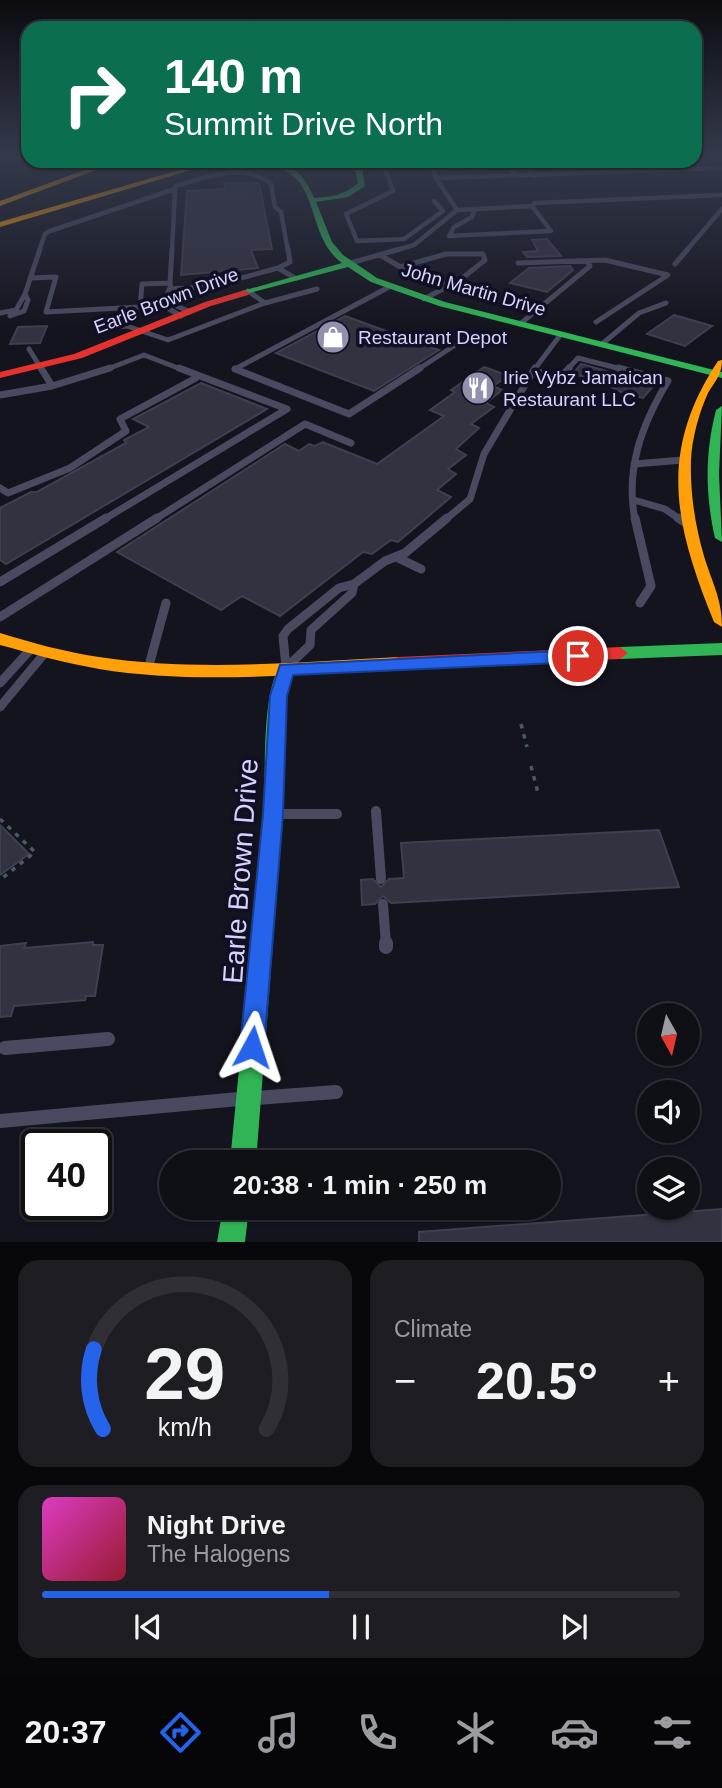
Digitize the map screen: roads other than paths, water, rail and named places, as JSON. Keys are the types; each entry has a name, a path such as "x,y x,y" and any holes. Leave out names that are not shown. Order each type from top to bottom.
{"main road":[{"path":"0,219 20,213"},
{"path":"0,225 40,213"},
{"path":"0,241 14,225 44,213"},
{"name":"John Martin Drive","path":"317,213 325,242 347,264 389,287 520,324 720,370"},
{"name":"Earle Brown Drive","path":"0,375 41,367 248,292 347,264"},
{"path":"720,370 696,404 687,432 684,490 690,527 708,588 722,622"},
{"path":"722,410 712,460 713,494 722,538"},
{"path":"0,639 37,652 95,665 148,670 286,669 722,649"},
{"name":"Earle Brown Drive","path":"244,1150 273,814 278,696 286,669"},
{"path":"231,1242 234,1220"}],"lane":[{"path":"0,315 21,314 45,234 103,213"},
{"path":"173,213 170,286 164,306 185,314"},
{"path":"30,278 56,277 46,312 140,307 142,284 208,287 278,268 290,262 281,213"},
{"path":"348,213 346,214 357,241 404,239 440,213"},
{"path":"347,264 414,245 454,213"},
{"path":"473,213 454,228 449,236 551,231 537,213"},
{"path":"675,264 719,213"},
{"path":"439,226 454,228"},
{"path":"400,267 446,254 483,254 485,260 460,280 447,284 424,299"},
{"path":"380,255 400,267 447,284"},
{"path":"518,263 605,260 668,275 596,321"},
{"path":"520,324 590,266 587,261"},
{"path":"278,268 295,278"},
{"path":"170,286 175,305 185,314"},
{"path":"389,287 358,301 235,369 349,414 466,338"},
{"path":"114,327 127,326 168,340 265,303 317,289"},
{"path":"248,292 265,303"},
{"path":"602,344 650,305 666,303"},
{"path":"286,669 283,636 288,629 339,588 354,584 385,561 405,553 470,499 484,454 533,371 561,334"},
{"path":"29,349 52,386"},
{"path":"0,395 88,377 143,355 197,378 211,378 287,409 0,582"},
{"path":"533,371 560,378 578,358 668,382 652,408 633,456 634,516 651,586 640,603"},
{"path":"0,488 8,493 37,484 82,464 126,431 120,419 197,378"},
{"path":"0,617 305,424 351,443"},
{"path":"634,464 685,460"},
{"path":"634,500 678,515 690,527"},
{"path":"396,557 421,569"},
{"path":"286,669 310,645 311,630 352,593 354,584"},
{"path":"148,670 166,603"},
{"path":"0,683 37,652"},
{"path":"0,707 37,652"},
{"path":"376,811 381,879"},
{"path":"273,814 337,814"},
{"path":"383,904 386,947"},
{"path":"5,1048 108,1040"},
{"path":"0,1121 336,1092"}],"place":[{"name":"Restaurant Depot","path":"333,337"},
{"name":"Irie Vybz Jamaican Restaurant LLC","path":"478,388"}]}
